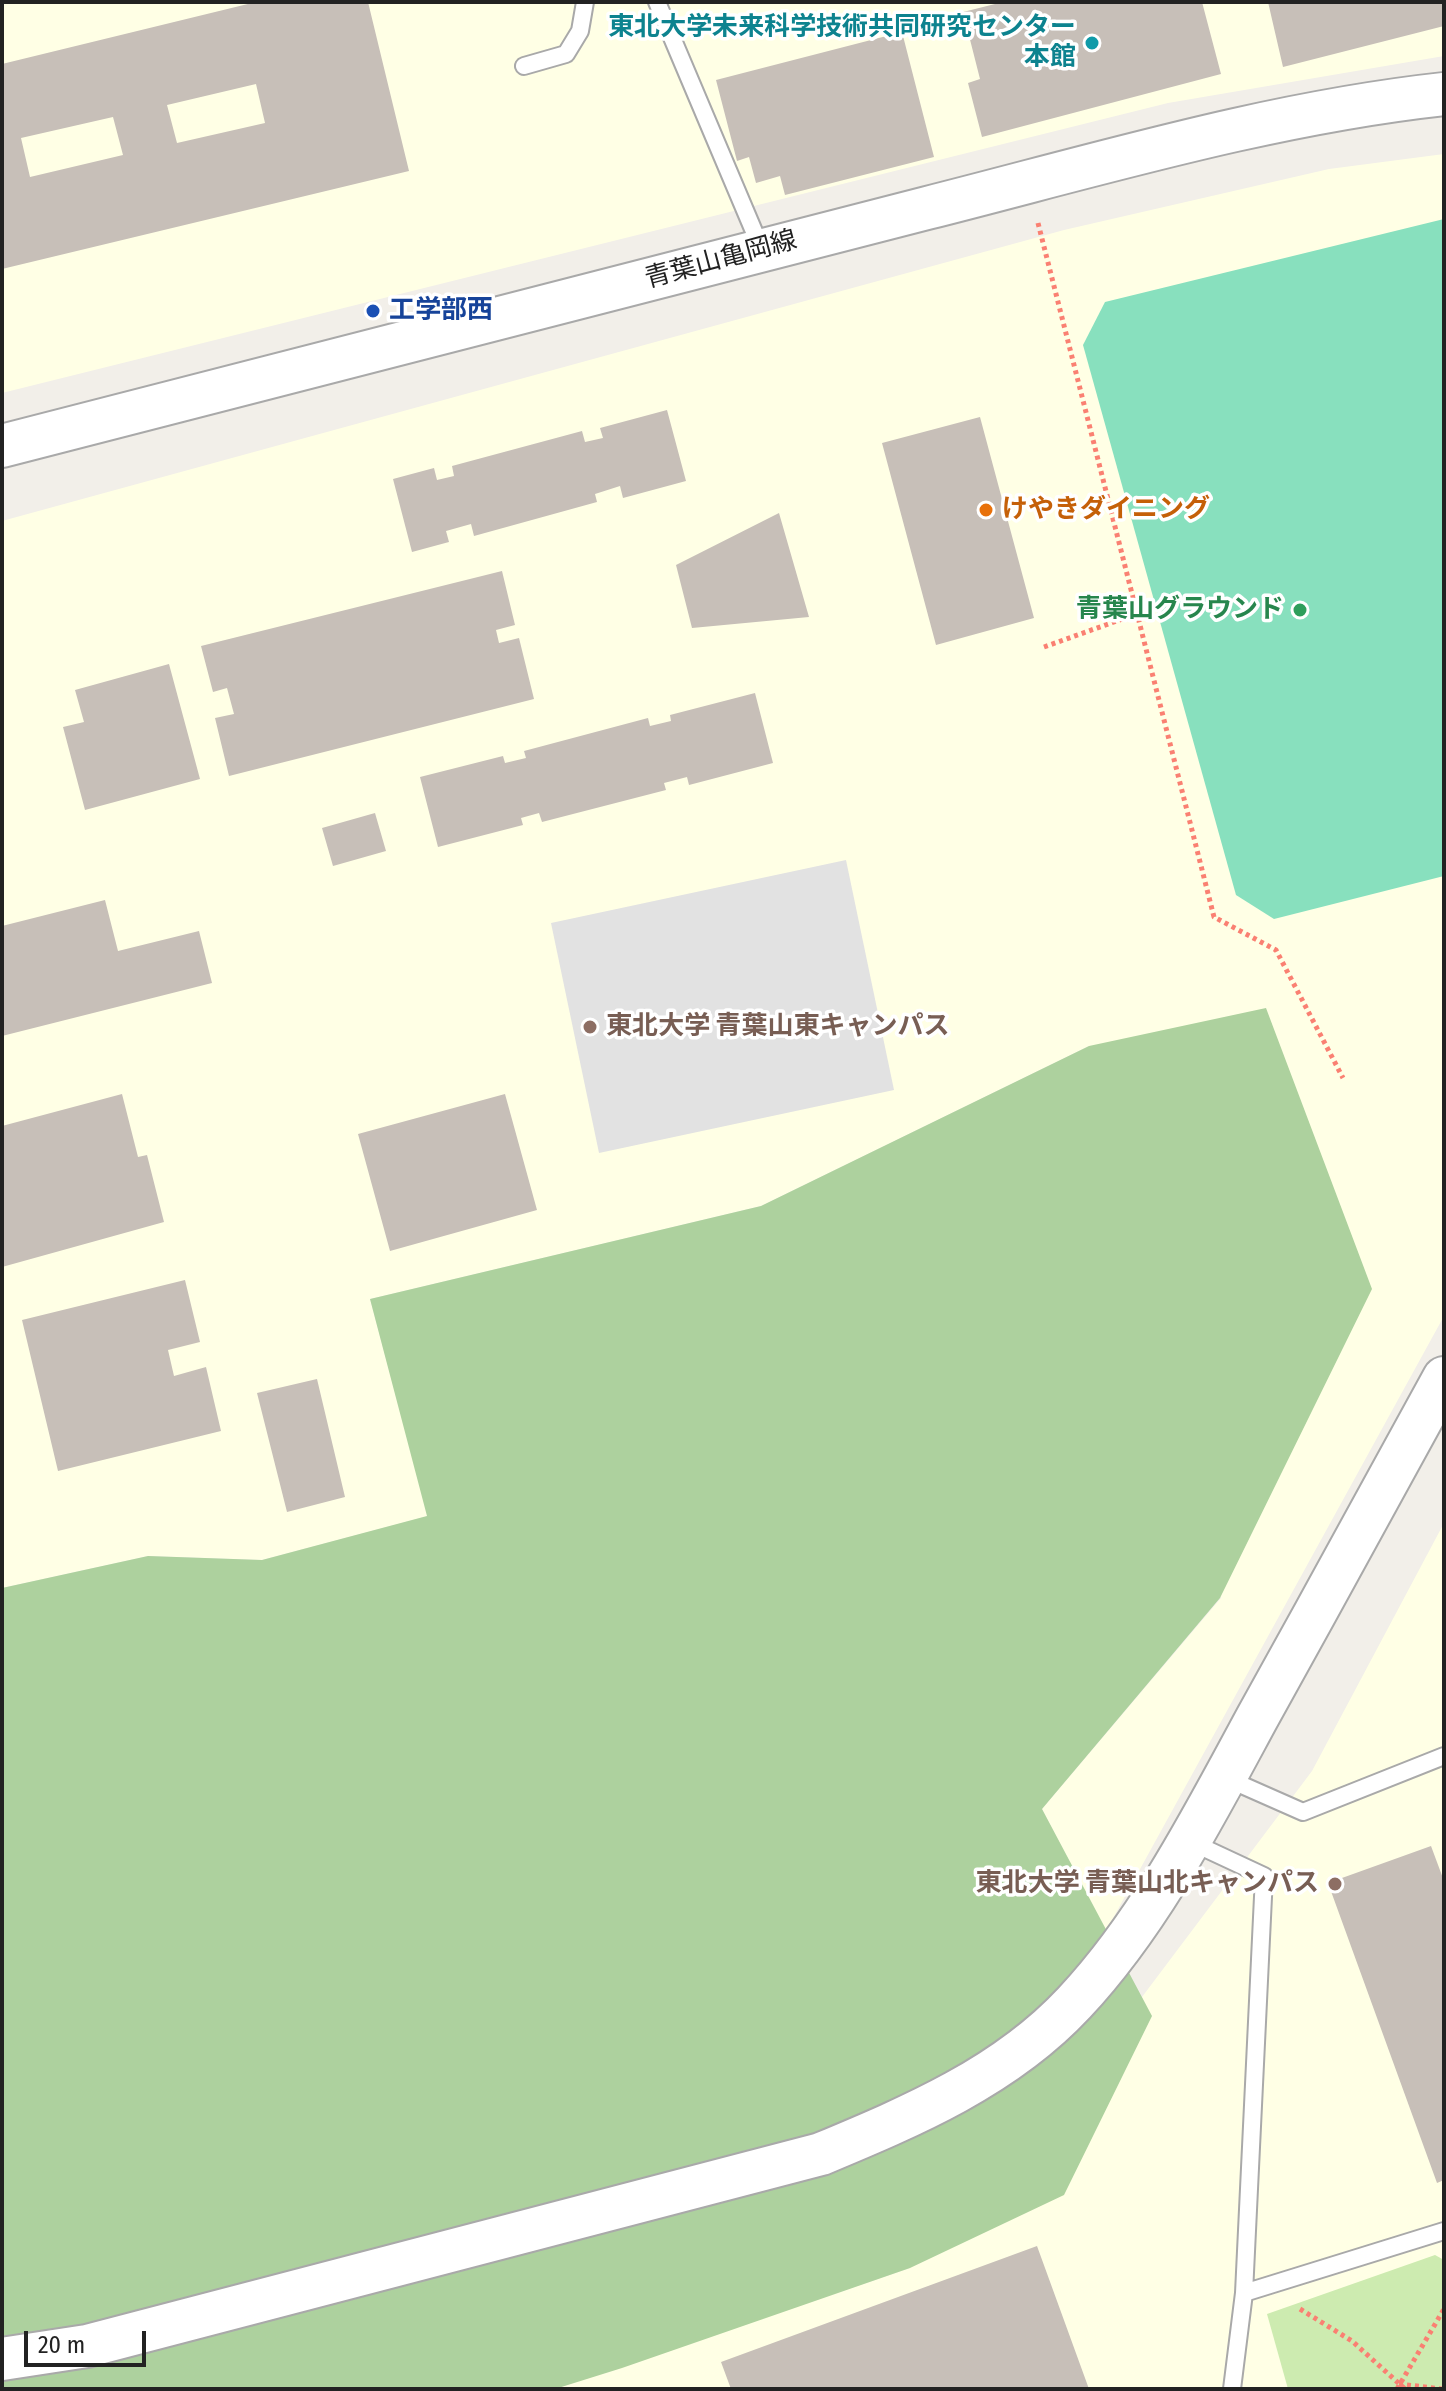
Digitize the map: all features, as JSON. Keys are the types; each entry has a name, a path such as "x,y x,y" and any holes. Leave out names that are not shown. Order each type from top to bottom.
{"street":[{"name":"青葉山亀岡線","path":"2,446 762,250 1324,110 1444,94"},
{"path":"2,2359 87,2346 821,2154 931,2108 1006,2061 1073,2004 1132,1931 1225,1778 1444,1378"}],"lane":[{"path":"524,66 566,54 580,31 585,2"},
{"path":"657,2 762,250"},
{"path":"1225,1778 1303,1812 1444,1756"},
{"path":"1188,1840 1264,1876 1244,2293 1232,2389"},
{"path":"1244,2293 1444,2231"}],"path":[{"path":"1037,218 1214,917 1276,950 1343,1078"},
{"path":"1044,647 1139,613"},
{"path":"1300,2309 1352,2341 1400,2387 1442,2389"},
{"path":"1400,2387 1444,2309"}],"shaded area":[{"path":"2,2 1444,2 1444,56 1168,103 2,393"},
{"name":"東北大学 青葉山東キャンパス","path":"1444,154 1444,1316 1106,1931 1042,1809 1221,1598 1089,1046 761,1206 370,1299 428,1516 262,1560 148,1556 2,1588 2,521 1064,230 1329,169"},
{"path":"846,860 894,1090 599,1153 551,923"},
{"name":"東北大学 青葉山北キャンパス","path":"1444,1523 1444,2389 555,2389 910,2268 1151,2016 1142,1997 1312,1771"}],"green space":[{"name":"青葉山グラウンド","path":"1444,219 1444,876 1274,919 1236,895 1083,345 1105,302"},
{"path":"1266,1008 1372,1289 1220,1598 1042,1809 1152,2016 1064,2195 910,2268 555,2389 2,2389 2,1588 148,1556 262,1560 427,1516 370,1299 761,1206 1089,1046"},
{"path":"1435,2255 1444,2260 1444,2389 1288,2389 1267,2314"}],"building":[{"path":"256,2 368,2 409,171 2,269 2,64","holes":["256,84 265,123 177,143 167,105","113,117 123,155 30,177 21,138"]},
{"name":"東北大学未来科学技術共同研究センター 本館","path":"1003,2 1202,2 1221,74 982,137 968,83 980,79 963,12"},
{"path":"1268,2 1444,2 1444,26 1283,67"},
{"path":"902,32 934,157 785,195 780,176 756,183 749,157 737,161 716,80"},
{"path":"667,410 686,481 623,498 620,486 595,494 597,502 474,536 471,524 446,531 449,542 412,552 393,479 434,468 437,480 454,476 452,466 582,431 585,442 603,438 600,428"},
{"path":"980,417 1034,618 936,645 882,443"},
{"path":"779,513 809,617 692,628 676,565"},
{"path":"502,571 515,625 496,630 499,643 519,638 534,699 229,776 215,718 234,714 227,688 213,692 201,646"},
{"path":"169,664 200,779 85,810 63,727 84,722 75,690"},
{"path":"755,693 773,763 689,785 687,777 664,783 666,790 542,822 539,813 521,818 523,825 438,847 420,777 503,756 505,763 526,758 524,751 648,718 650,726 671,721 670,715"},
{"path":"375,813 386,851 333,866 322,828"},
{"path":"105,900 118,951 199,931 212,983 2,1036 2,926"},
{"path":"122,1094 138,1157 147,1155 164,1222 2,1267 2,1126"},
{"path":"505,1094 537,1210 390,1251 358,1134"},
{"path":"185,1280 200,1342 168,1350 174,1376 206,1367 221,1431 58,1471 22,1320"},
{"path":"317,1379 345,1497 287,1512 257,1393"},
{"path":"1431,1846 1444,1881 1444,2180 1437,2183 1328,1883"},
{"path":"1037,2246 1089,2389 731,2389 721,2362"}],"place":[{"name":"東北大学未来科学技術共同研究センター 本館","path":"1092,43"},
{"name":"工学部西","path":"373,311"},
{"name":"けやきダイニング","path":"986,510"},
{"name":"青葉山グラウンド","path":"1300,610"},
{"name":"東北大学 青葉山東キャンパス","path":"590,1027"},
{"name":"東北大学 青葉山北キャンパス","path":"1335,1884"}]}
